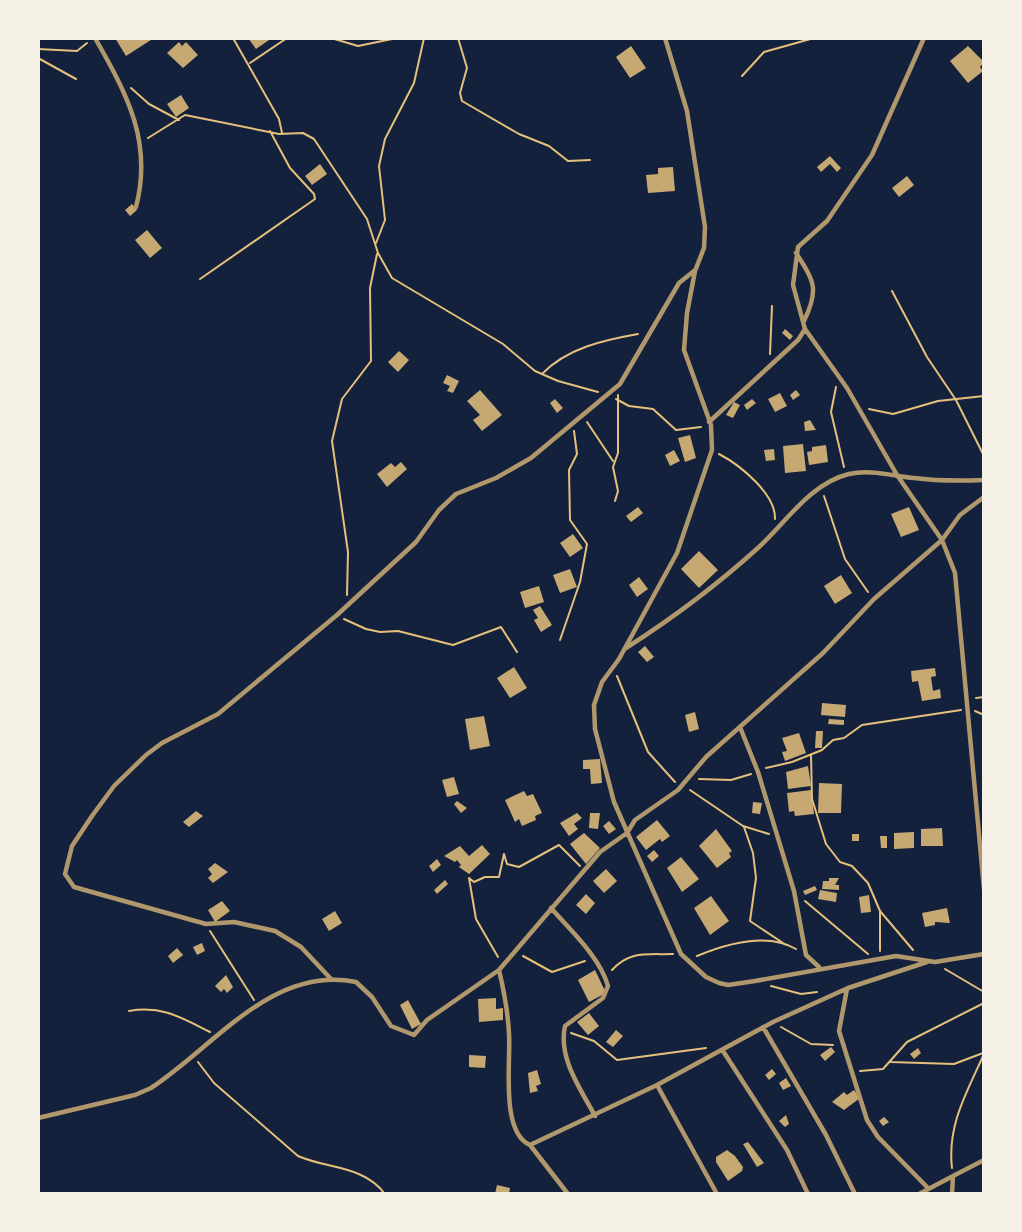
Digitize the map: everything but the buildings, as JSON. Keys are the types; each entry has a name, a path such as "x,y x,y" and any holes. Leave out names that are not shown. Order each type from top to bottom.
{"street":[{"path":"94,38 140,133 141,187 136,207"},
{"path":"665,38 687,111 705,227 704,248 695,271 684,350 710,424 712,450 677,554 625,649 602,682 594,705 595,729 614,802 681,954 719,983 728,985 755,981 880,957 921,958 932,961"},
{"path":"924,38 872,155 827,221 802,243 796,253 793,285 805,329 838,376 897,475 942,540 957,590 965,709 984,889"},
{"path":"796,253 815,289 813,303 804,322"},
{"path":"331,979 301,947 275,931 234,922 206,924 74,887 65,873 72,846 114,786 146,755 162,743 218,714 337,615 416,542 439,510 456,494 496,478 531,458 620,384 626,378 649,330 682,279 695,271"},
{"path":"710,424 798,340 805,329"},
{"path":"625,649 680,613 773,532 800,503 844,476 869,473 946,481 984,480"},
{"path":"38,1118 135,1095 166,1078 257,1005 303,984 331,979 356,982 372,997 391,1026 414,1035 427,1020 502,968 600,852 627,833 635,820 682,786 706,757 823,653 874,599 942,540 960,515 984,497"},
{"path":"740,727 758,772 794,891 806,955 820,968"},
{"path":"551,908 606,978 607,993 573,1017 564,1029 564,1053 595,1116"},
{"path":"530,1145 657,1085 725,1050 762,1027 848,988 932,961 984,954"},
{"path":"502,968 510,1034 510,1101 513,1127 517,1136 530,1145 568,1194"},
{"path":"848,988 840,1023 841,1044 867,1120 878,1137 927,1187"},
{"path":"762,1027 826,1135 855,1194"},
{"path":"725,1050 787,1150 808,1194"},
{"path":"657,1085 717,1194"},
{"path":"919,1194 927,1187 984,1160"},
{"path":"952,1194 953,1176"}],"path":[{"path":"38,49 77,51 94,38"},
{"path":"233,38 279,119 282,134"},
{"path":"248,64 287,38"},
{"path":"331,38 358,46 397,38"},
{"path":"375,246 383,233 385,220 379,166 386,139 414,83 424,38"},
{"path":"458,38 467,68 460,93 462,101 490,114 507,128 549,146 568,161 590,160"},
{"path":"742,76 764,52 814,38"},
{"path":"38,58 76,79"},
{"path":"130,86 149,104 180,121"},
{"path":"141,142 180,121 185,115 282,134 303,133 314,139 367,219 378,253 392,278 400,285 503,344 542,374 607,395"},
{"path":"200,279 315,199 290,168 269,131"},
{"path":"347,604 348,552 332,441 342,399 371,361 370,289 378,253"},
{"path":"892,291 927,356 956,400 984,456"},
{"path":"769,365 772,306"},
{"path":"542,374 552,363 578,350 649,330"},
{"path":"838,376 831,412 833,429 842,453 844,476"},
{"path":"613,462 618,453 620,384"},
{"path":"858,408 893,414 938,401 984,396"},
{"path":"618,400 629,406 653,409 676,430 689,430 710,424"},
{"path":"582,415 613,462 618,491 615,501"},
{"path":"560,640 580,582 587,544 570,520 569,470 577,454 572,423"},
{"path":"712,450 747,474 763,493 775,515 773,532"},
{"path":"820,490 845,559 874,599"},
{"path":"337,615 366,629 398,631 453,645 501,627 517,652"},
{"path":"619,659 617,679 649,752 682,786 744,827 777,836"},
{"path":"682,786 702,778 731,780 792,762 810,752 822,750 833,740 844,738 863,726 965,709"},
{"path":"810,752 812,799 826,844 840,862 852,866 868,883 880,911 921,958"},
{"path":"744,827 753,853 756,878 750,921 806,955"},
{"path":"502,968 476,919 469,878 474,882 485,877 499,877 504,854 507,864 519,867 559,845 570,853 584,872"},
{"path":"794,891 856,945 880,957 880,911"},
{"path":"206,924 257,1005"},
{"path":"687,960 750,942 786,945"},
{"path":"516,951 552,972 583,961 594,962"},
{"path":"606,978 622,960 635,954 681,954"},
{"path":"932,961 984,992"},
{"path":"755,981 801,994 835,994"},
{"path":"852,1071 878,1072 907,1042 984,1003"},
{"path":"129,1011 157,1008 173,1012 218,1035"},
{"path":"773,1022 811,1044 841,1044"},
{"path":"564,1029 594,1041 606,1055 617,1060 725,1050"},
{"path":"889,1062 954,1064 984,1053"},
{"path":"953,1176 950,1147 953,1123 984,1053"},
{"path":"194,1056 214,1083 298,1156 310,1161 336,1164 368,1178 385,1194"}]}
